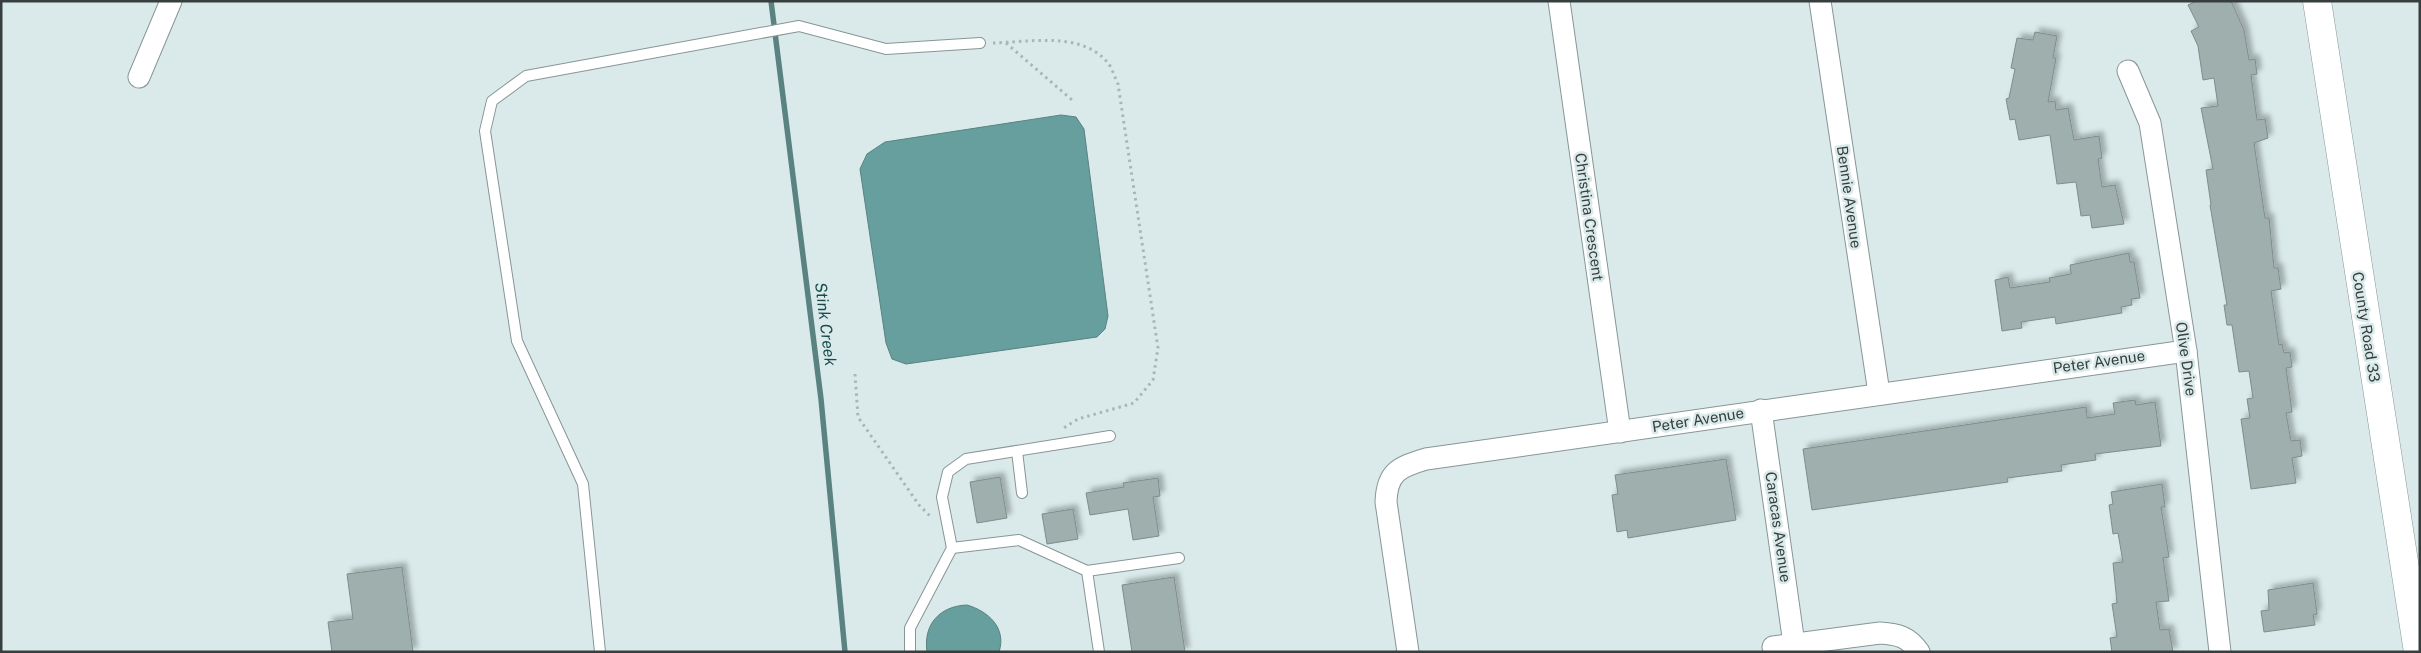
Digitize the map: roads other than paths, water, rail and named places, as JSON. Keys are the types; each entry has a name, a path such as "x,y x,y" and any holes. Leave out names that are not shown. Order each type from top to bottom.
{"main road":[{"name":"County Road 33","path":"2317,1 2418,652"}],"street":[{"path":"139,77 171,1"},
{"name":"Christina Crescent","path":"1559,1 1620,432"},
{"name":"Bennie Avenue","path":"1820,1 1879,393"},
{"name":"Olive Drive","path":"2128,71 2150,123 2186,351 2220,652"},
{"name":"Peter Avenue","path":"1408,652 1386,502 1386,488 1390,477 1405,466 1426,459 1879,393 2186,351"},
{"name":"Caracas Avenue","path":"1761,410 1794,644"},
{"path":"1774,647 1880,633 1897,634 1912,642 1919,652"}],"lane":[{"path":"600,652 583,484 517,341 484,131 492,101 526,76 799,26 886,49 980,43"},
{"path":"910,652 910,628 952,548 942,498 948,472 966,459 1110,436"},
{"path":"1017,451 1022,493"},
{"path":"952,548 1019,540 1087,571 1178,558"},
{"path":"1087,571 1099,652"}],"water":[{"path":"1061,115 1076,117 1084,129 1108,316 1105,329 1097,337 906,364 892,359 886,343 860,169 867,154 885,142"},
{"path":"967,605 982,611 994,622 1000,635 999,652 927,652 926,642 928,633 935,618 949,609"}],"waterway":[{"name":"Stink Creek","path":"771,1 821,399 845,652"}]}
